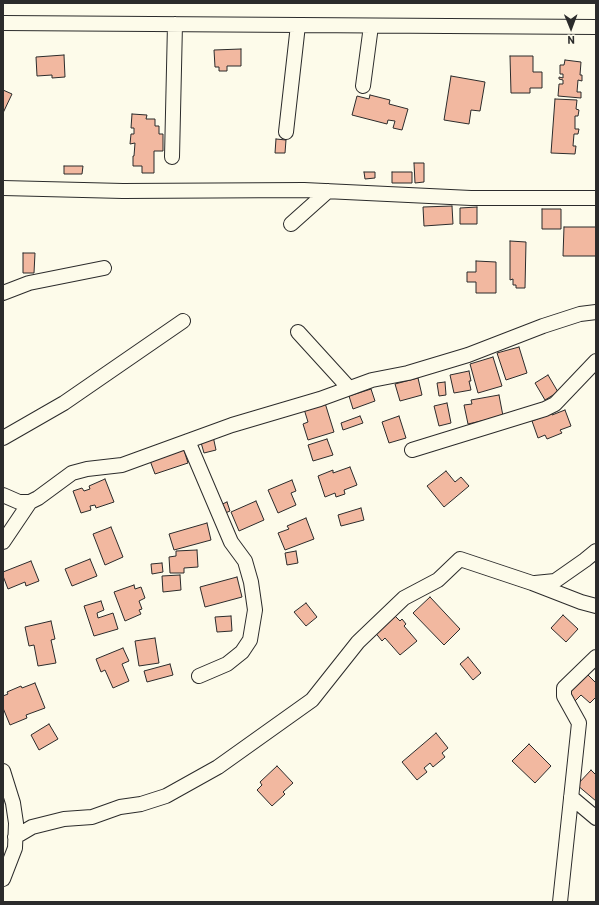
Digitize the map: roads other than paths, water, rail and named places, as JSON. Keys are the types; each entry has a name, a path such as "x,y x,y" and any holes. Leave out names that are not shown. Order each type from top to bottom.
{"street":[{"path":"3,23 596,28"},
{"path":"172,157 175,24"},
{"path":"286,132 298,25"},
{"path":"363,86 371,26"},
{"path":"3,188 123,191 304,190 471,198 596,198"},
{"path":"291,224 328,191"},
{"path":"3,293 29,283 104,268"},
{"path":"3,542 30,502 72,473 87,469 122,465 232,425 320,399 372,380 408,373 468,355 543,326 580,314 596,312"},
{"path":"3,438 64,403 183,321"},
{"path":"298,332 349,388"},
{"path":"412,450 545,409 559,400 596,361"},
{"path":"188,441 231,542 245,561 251,582 255,610 250,640 242,652 227,664 199,676"},
{"path":"3,494 19,502 30,502"},
{"path":"532,583 555,581 596,551"},
{"path":"15,837 32,827 64,819 92,817 120,807 141,804 166,796 218,767 312,700 358,642 404,598 438,580 460,558 581,602 596,606"},
{"path":"560,902 579,723 564,696 564,688 596,657"},
{"path":"3,771 14,803 16,823 15,848 3,879"},
{"path":"571,797 596,818"}]}
